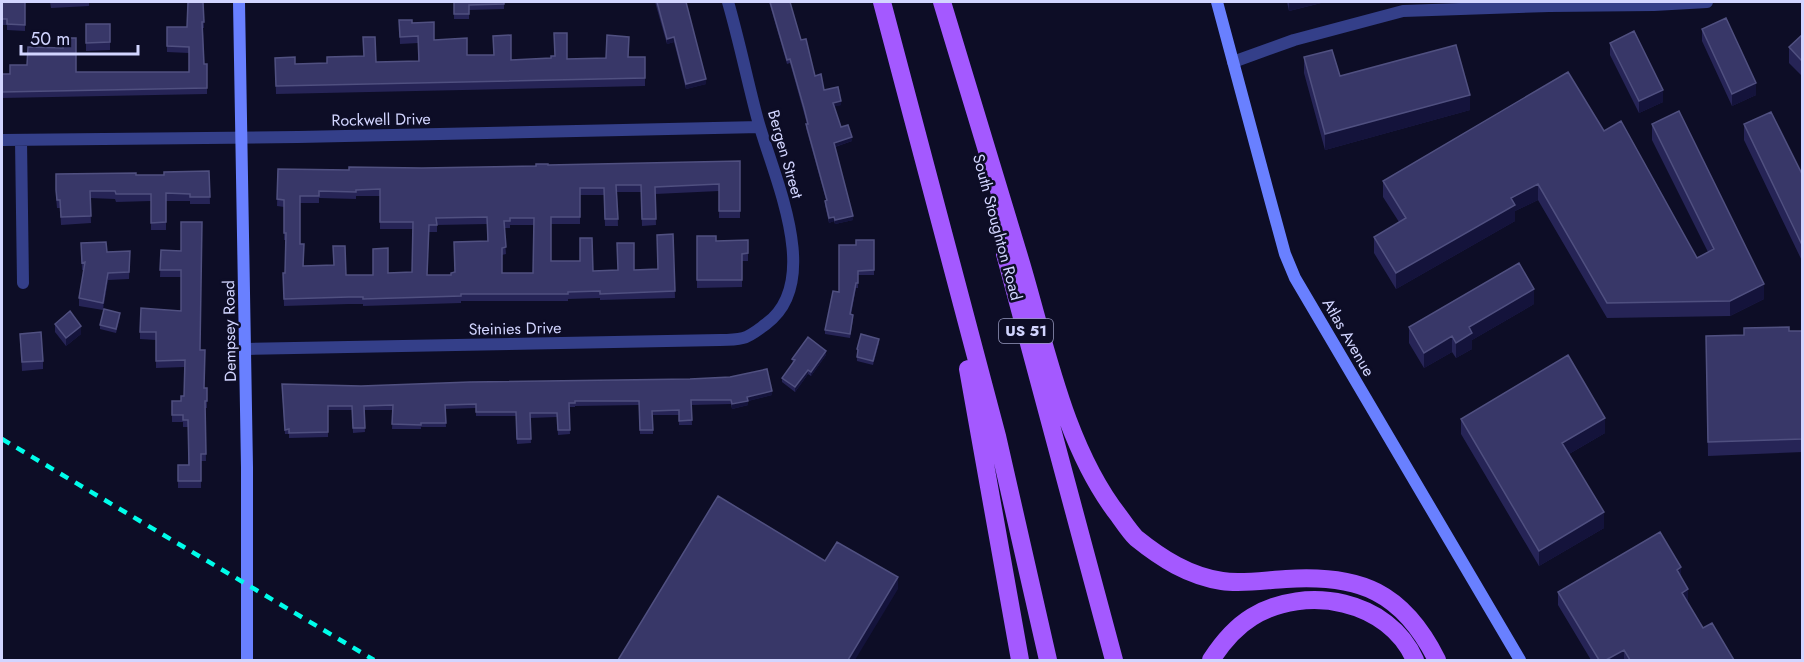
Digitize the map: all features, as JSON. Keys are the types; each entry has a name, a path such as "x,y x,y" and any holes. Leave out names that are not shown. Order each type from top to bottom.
{"main road":[{"path":"882,2 997,436 1048,660"},
{"path":"940,2 1069,426 1103,495 1134,536 1169,562 1187,572 1232,582 1298,578 1343,581 1363,585 1379,592 1413,623 1429,644 1437,660"},
{"name":"South Stoughton Road","path":"940,2 1114,660"},
{"path":"945,240 1020,660"},
{"path":"1211,660 1223,641 1253,616 1286,604 1310,600 1332,601 1362,608 1390,626 1415,660"}],"street":[{"name":"Dempsey Road","path":"239,2 246,349 247,660"},
{"name":"Bergen Street","path":"728,2 760,127 794,244 794,274 789,293 777,314"},
{"name":"Atlas Avenue","path":"1217,2 1279,232 1295,278 1520,660"},
{"path":"1233,62 1294,40 1402,11 1548,4 1646,5 1707,2"},
{"name":"Rockwell Drive","path":"2,140 760,127"},
{"path":"21,140 22,283"},
{"name":"Steinies Drive","path":"246,349 720,340 750,336 777,314"}],"building":[{"path":"2,2 25,2 25,25 7,24 7,19 2,19"},
{"path":"188,2 203,2 204,22 202,22 204,64 207,64 207,88 2,92 2,74 10,74 10,65 27,65 28,47 63,48 63,38 76,38 76,72 189,72 189,47 167,46 167,27 187,27"},
{"path":"454,2 504,2 504,4 469,5 469,14 454,14"},
{"path":"657,2 686,2 706,79 686,84 674,37 667,39"},
{"path":"770,2 790,2 801,40 806,39 815,76 821,74 824,90 838,87 841,101 833,103 841,127 848,125 852,137 834,143 853,216 835,220 834,217 829,218 825,201 827,200 806,124 808,124 804,108"},
{"path":"1726,18 1756,83 1732,94 1702,29"},
{"path":"399,20 412,20 412,23 434,22 434,40 467,38 467,55 494,55 493,36 511,35 511,60 555,56 554,33 567,33 567,59 606,58 607,35 629,37 628,57 645,57 645,78 276,86 275,58 295,57 295,64 327,63 327,57 364,56 363,37 375,37 376,62 419,61 418,36 400,37"},
{"path":"86,24 110,24 110,42 86,43"},
{"path":"1634,31 1663,90 1639,101 1610,43"},
{"path":"1803,34 1803,62 1789,47"},
{"path":"1456,45 1470,95 1325,134 1304,57 1332,50 1340,76"},
{"path":"1568,72 1604,131 1621,121 1697,258 1714,249 1652,124 1679,111 1764,284 1730,301 1607,303 1538,184 1511,198 1515,205 1396,273 1374,237 1406,218 1383,181"},
{"path":"1771,112 1803,176 1803,247 1744,124"},
{"path":"740,161 740,211 719,211 719,184 655,187 656,219 642,219 641,185 616,185 618,219 605,219 604,188 580,188 580,217 551,217 551,261 580,261 580,238 592,238 593,271 618,270 617,243 634,243 634,270 658,269 657,235 673,234 675,291 284,299 286,233 284,233 284,200 277,199 278,169 349,170 349,167","holes":["380,189 380,222 413,222 412,272 388,273 388,248 373,249 373,275 346,275 345,246 333,246 334,265 303,266 304,244 300,244 300,196 319,196 319,191 356,192 356,190","487,217 488,241 454,242 455,272 451,275 427,275 429,225 437,225 436,218","510,218 534,218 533,273 502,273 502,248 506,247 504,221 510,221"]},
{"path":"209,171 210,197 190,197 190,194 166,193 166,222 151,223 151,194 116,194 115,191 90,191 91,216 61,217 60,200 57,200 56,174 164,175 164,172"},
{"path":"181,222 202,222 200,350 205,350 204,388 207,388 207,401 205,401 206,454 201,454 201,481 178,481 178,465 189,465 188,420 183,420 183,415 172,415 172,401 181,401 181,396 184,396 185,360 156,361 156,332 140,332 141,308 181,311 181,270 160,270 161,250 181,251"},
{"path":"697,236 716,236 716,241 748,240 748,253 742,254 742,280 697,280"},
{"path":"856,240 874,240 874,270 858,271 858,283 856,283 850,314 853,315 850,334 825,330 833,291 839,292 839,245 856,245"},
{"path":"106,242 107,252 130,251 129,272 108,273 103,303 79,298 85,262 82,263 81,243"},
{"path":"1519,263 1534,289 1469,327 1472,333 1456,343 1452,336 1424,353 1409,327"},
{"path":"104,309 120,313 116,329 100,325"},
{"path":"70,311 81,326 66,338 55,324"},
{"path":"1789,327 1789,331 1803,331 1803,439 1708,442 1706,336 1744,335 1744,328"},
{"path":"41,332 43,361 22,362 20,334"},
{"path":"861,334 879,339 873,361 857,357"},
{"path":"808,337 826,351 811,372 808,370 795,387 782,378"},
{"path":"1568,355 1605,418 1562,443 1604,512 1539,551 1461,419"},
{"path":"767,369 772,391 747,397 748,401 732,404 731,400 691,400 692,420 679,421 679,410 652,411 653,430 640,430 639,401 575,401 575,403 569,403 570,430 558,430 557,413 530,413 531,439 517,439 516,412 476,412 476,404 445,405 446,423 421,423 421,425 392,424 393,405 364,406 365,428 353,428 352,406 328,406 328,432 289,433 289,429 285,430 282,384 361,386 690,379 730,377"},
{"path":"718,496 825,561 837,542 898,577 848,660 618,660"},
{"path":"1660,532 1681,567 1677,570 1688,589 1682,593 1703,628 1712,623 1734,660 1630,660 1624,650 1606,660 1599,660 1558,592"}],"railway":[{"path":"2,439 374,660"}]}
